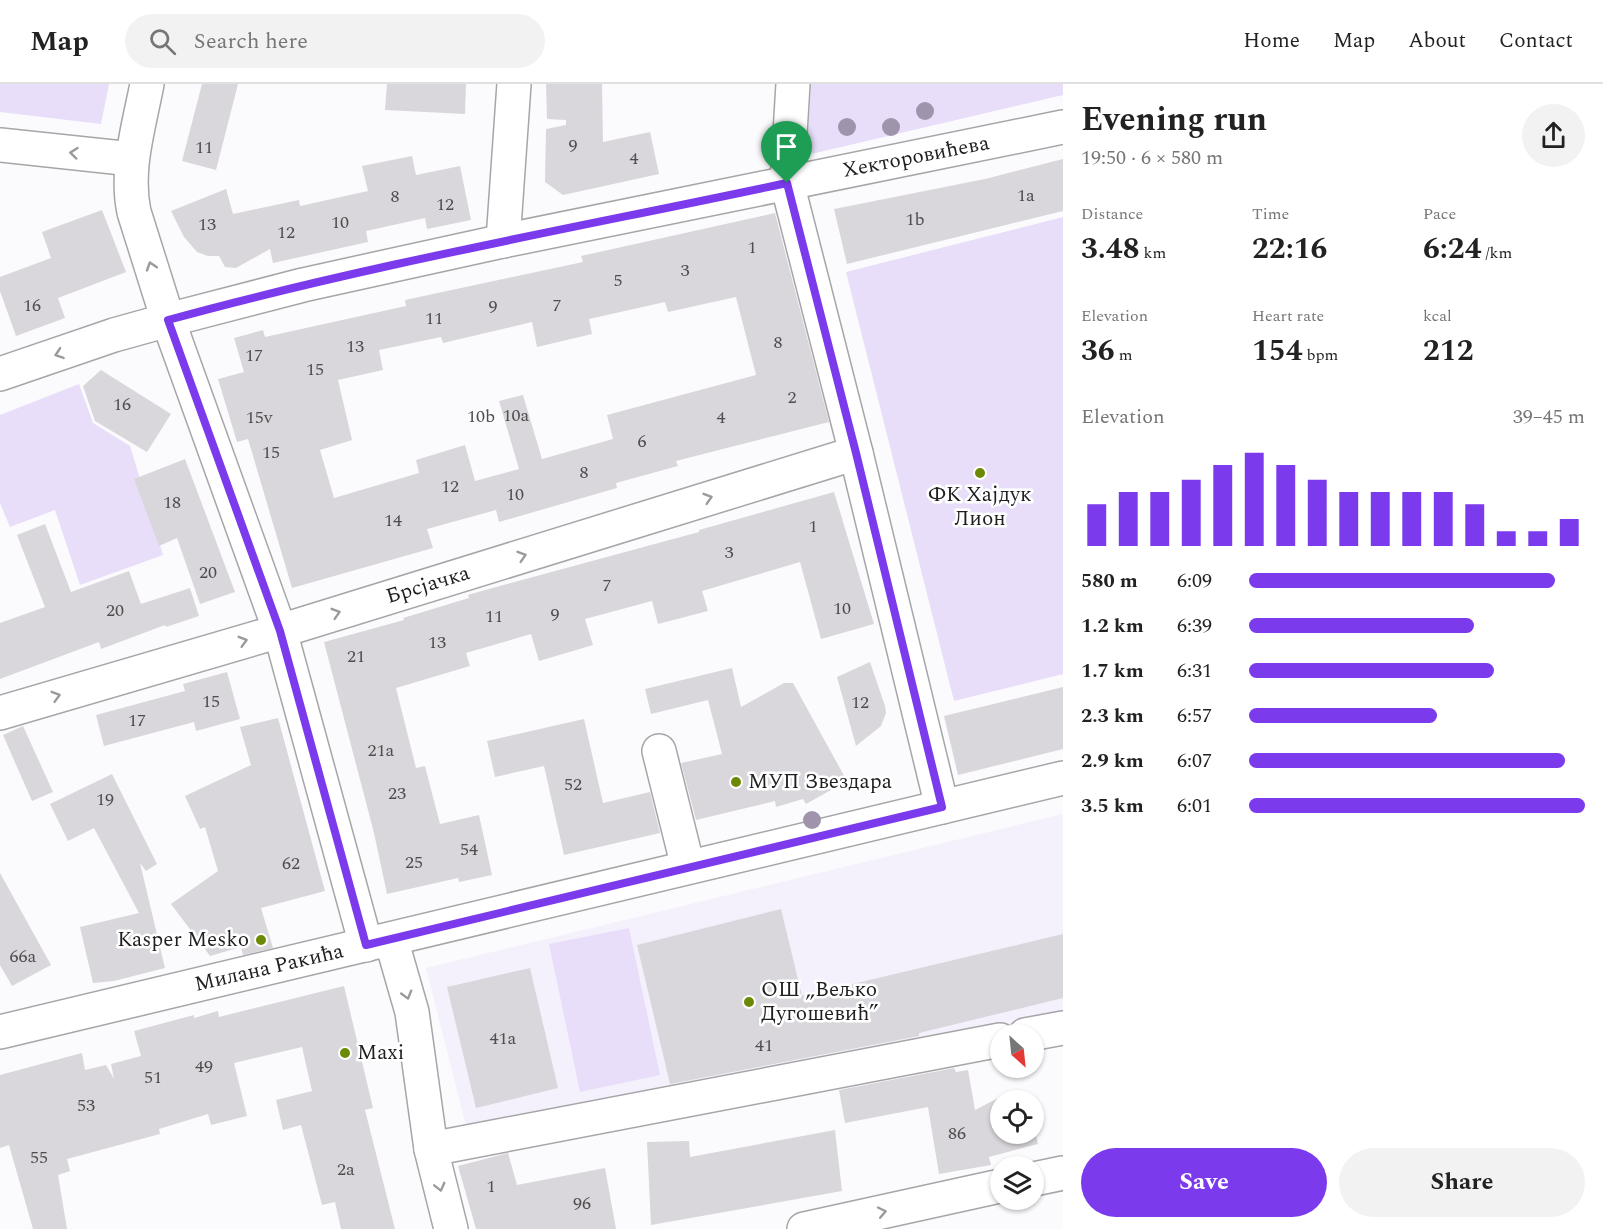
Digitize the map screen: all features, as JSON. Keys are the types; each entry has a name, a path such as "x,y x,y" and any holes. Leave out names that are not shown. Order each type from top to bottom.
{"street":[{"path":"147,84 132,159 130,195 134,212 168,320 280,631 379,942 412,1012 430,1149 451,1229"},
{"path":"503,241 514,84"},
{"path":"793,84 787,183 856,453 942,807"},
{"name":"Хекторовићева","path":"0,374 168,320 303,285 503,241 1063,127"},
{"path":"0,146 132,159"},
{"name":"Брсјачка","path":"0,713 280,631 856,453"},
{"path":"659,751 688,867"},
{"name":"Милана Ракића","path":"1,1030 1063,778"},
{"path":"1044,1032 1063,1028"},
{"path":"430,1149 990,1042"},
{"path":"1044,1177 1063,1173"},
{"path":"804,1229 990,1188"}],"shaded area":[{"path":"0,84 109,84 101,124 0,112"},
{"path":"811,84 1063,84 1063,95 807,155"},
{"name":"ФК Хајдук Лион","path":"1063,217 1063,674 954,701 846,272"},
{"path":"79,384 93,423 130,446 163,555 80,585 55,510 10,527 0,503 0,415"},
{"name":"ОШ „Вељко Дугошевић”","path":"1063,814 1063,1040 1044,1037 1044,1024 990,1024 990,1044 472,1150 426,968"},
{"path":"629,928 660,1075 580,1092 549,944"}],"building":[{"path":"202,84 238,84 216,170 182,161"},
{"path":"387,84 466,84 465,114 385,110"},
{"path":"546,84 602,84 603,142 650,132 659,174 563,195 545,182 546,129 566,125 566,120 547,119"},
{"path":"412,156 416,175 460,166 471,220 427,229 425,218 366,231 368,242 273,263 270,249 236,268 225,267 219,256 208,256 197,252 184,237 171,211 226,189 233,214 299,200 300,206 368,191 362,166"},
{"path":"1063,159 1063,211 847,264 834,209 985,179"},
{"path":"102,210 126,272 58,298 65,318 16,336 0,291 0,277 51,258 42,232"},
{"path":"775,213 829,422 676,461 678,466 616,483 617,488 499,522 496,510 427,529 433,548 292,588 248,439 237,442 218,379 244,372 234,338 263,330 265,337 406,306 405,300 583,262 581,256","holes":["736,297 756,375 607,415 613,439 542,459 523,395 499,401 519,469 475,481 465,445 416,460 419,473 334,498 320,450 352,440 338,380 383,370 379,350 441,337 443,343 532,322 537,347 592,334 589,319 665,302 668,312"]},
{"path":"101,370 171,414 147,452 95,421 83,386"},
{"path":"185,459 235,592 200,604 177,538 159,546 134,479"},
{"path":"834,492 874,624 821,639 800,562 702,591 708,611 658,624 652,601 585,619 593,645 539,661 531,634 466,653 470,666 396,688 416,768 425,766 440,824 479,815 492,875 459,882 458,878 387,894 374,833 324,642 404,620 403,618 469,598 468,595 485,590 699,532 699,530"},
{"path":"45,524 71,592 129,571 141,604 190,588 199,616 166,627 165,625 101,649 99,642 0,679 0,623 45,607 17,535"},
{"path":"870,662 886,713 881,726 856,746 837,677"},
{"path":"732,668 741,707 784,683 793,683 847,781 806,804 803,799 776,807 775,801 696,820 681,763 722,754 708,700 651,714 645,689"},
{"path":"227,672 240,719 196,731 194,722 104,746 96,715 185,691 183,684"},
{"path":"1063,687 1063,749 958,775 944,716"},
{"path":"278,718 325,891 261,908 273,948 243,955 241,947 210,956 171,904 218,871 205,827 200,829 185,796 251,765 240,727"},
{"path":"584,719 603,803 650,792 660,833 564,855 544,766 495,777 487,741"},
{"path":"23,726 53,792 32,801 3,735"},
{"path":"112,774 157,864 146,871 140,863 165,968 114,981 93,983 80,927 139,913 94,828 68,841 50,804"},
{"path":"0,873 51,965 12,986 0,965"},
{"path":"781,909 802,996 1063,934 1063,998 919,1033 919,1036 670,1084 637,945"},
{"path":"530,968 558,1088 476,1108 447,987"},
{"path":"344,986 373,1108 365,1110 395,1229 341,1229 335,1202 322,1205 301,1125 283,1130 276,1100 312,1091 302,1047 234,1063 247,1116 211,1125 208,1114 159,1129 160,1134 67,1159 70,1171 58,1175 67,1229 33,1229 9,1145 0,1148 0,1075 82,1053 85,1070 106,1065 114,1079 111,1064 141,1056 134,1031 218,1011 219,1017"},
{"path":"954,1068 956,1072 968,1070 975,1110 990,1102 990,1144 1038,1144 990,1156 990,1165 939,1174 928,1107 845,1123 839,1090"},
{"path":"835,1130 842,1191 651,1225 647,1142 689,1141 690,1157"},
{"path":"508,1153 517,1185 605,1168 616,1229 476,1229 458,1166"}],"place":[{"name":"ФК Хајдук Лион","path":"980,473"},
{"name":"МУП Звездара","path":"736,782"},
{"name":"Kasper Mesko","path":"261,940"},
{"name":"ОШ „Вељко Дугошевић”","path":"749,1002"},
{"name":"Maxi","path":"345,1053"}],"route":[{"path":"787,183 856,453 942,807 366,945 280,631 168,320 303,285 503,241 787,183"}]}
